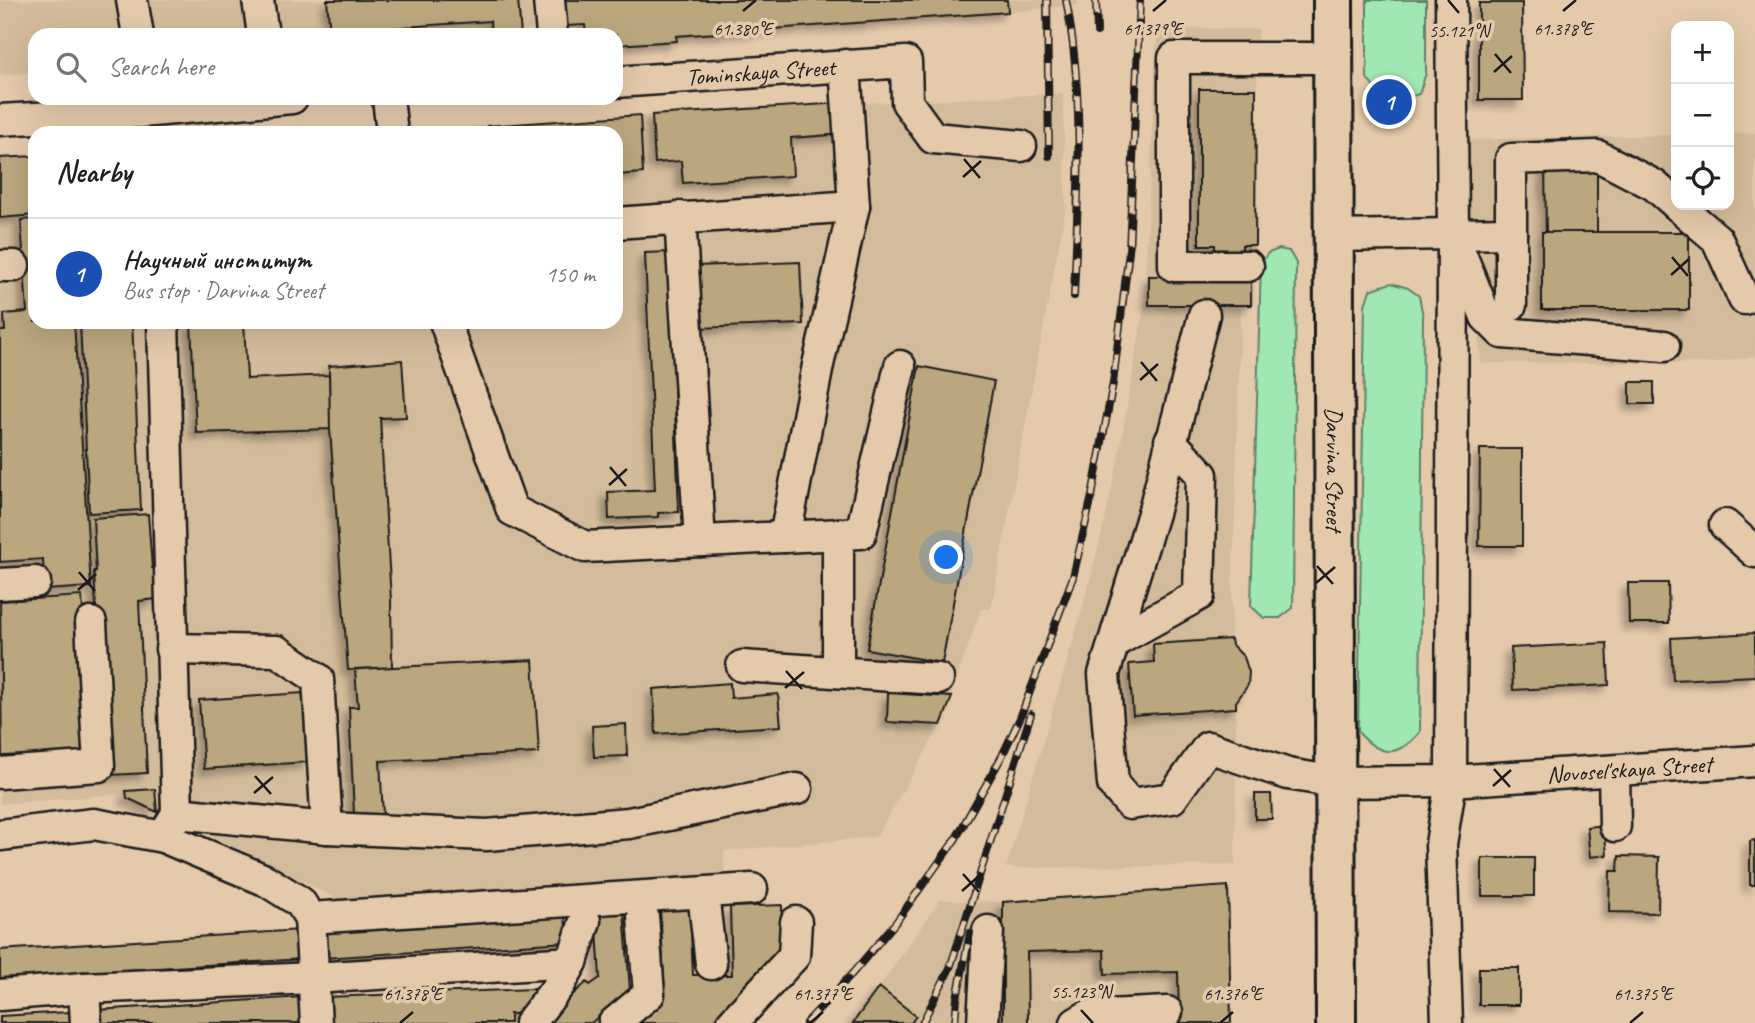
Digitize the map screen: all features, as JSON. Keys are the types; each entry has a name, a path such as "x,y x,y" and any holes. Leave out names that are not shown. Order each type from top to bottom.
{"main road":[{"name":"Darvina Street","path":"1334,0 1336,1023"}],"street":[{"path":"132,0 137,28"},
{"path":"258,0 262,28"},
{"path":"549,0 551,28"},
{"path":"1447,1023 1441,844 1451,782 1451,0"},
{"path":"1248,266 1174,266 1174,58 1334,58"},
{"name":"Tominskaya Street","path":"623,81 906,62 907,102 933,138 1021,146"},
{"path":"785,537 818,365 854,206 845,65"},
{"path":"0,120 141,105"},
{"path":"389,105 390,126"},
{"path":"1511,305 1511,159 1598,156 1654,185 1671,199"},
{"path":"623,222 854,206"},
{"path":"1684,210 1717,239 1744,299"},
{"path":"680,217 700,541"},
{"path":"1453,233 1486,317 1502,333 1664,346"},
{"path":"1334,236 1511,233"},
{"path":"1114,642 1154,510 1205,316"},
{"path":"163,329 171,649 170,825"},
{"path":"447,329 512,510 585,547 861,533 900,366"},
{"path":"1114,642 1199,595 1202,475 1170,441"},
{"path":"1725,525 1755,552"},
{"path":"838,534 838,672"},
{"path":"0,584 35,582"},
{"path":"0,773 99,766 91,624"},
{"name":"Novosel'skaya Street","path":"1114,642 1104,674 1113,784 1130,804 1172,798 1208,747 1288,774 1336,782 1451,782 1755,761"},
{"path":"171,649 277,651 318,679 327,828"},
{"path":"742,666 938,679"},
{"path":"1614,771 1615,826"},
{"path":"0,835 94,824 327,828 487,835 629,823 797,789"},
{"path":"170,825 300,902 310,918 316,1023"},
{"path":"310,918 752,889"},
{"path":"703,892 711,964"},
{"path":"614,1023 649,994 643,916"},
{"path":"530,1023 560,984 572,962 585,921"},
{"path":"732,1023 794,957 796,922"},
{"path":"983,1023 988,931"},
{"path":"0,995 84,988 313,978 572,962"},
{"path":"84,988 86,1023"},
{"path":"1076,1023 1088,1016 1167,1013"}],"shaded area":[{"path":"0,0 1077,0 1078,5 677,36 677,41 623,36 623,28 594,28 585,25 550,28 28,28 28,73 0,75"},
{"path":"1157,28 1258,29 1254,307 1241,308 1231,639 1232,645 1244,657 1249,673 1246,689 1236,702 1235,865 1006,868 1082,610 1118,459 1144,307"},
{"path":"1063,93 1066,206 991,609 981,609 941,725 876,837 724,851 724,873 340,900 122,794 0,804 0,158 28,156 28,329 623,329 623,126 484,126 842,103"},
{"path":"1755,133 1755,356 1714,363 1481,363 1463,140 1671,135 1671,210 1734,210 1734,134"},
{"path":"1228,886 1231,1023 854,1023 940,900 1003,902"}],"green space":[{"path":"1367,0 1426,0 1426,73 1419,94 1398,100 1380,96 1367,78"},
{"path":"1279,249 1289,251 1296,263 1293,608 1280,618 1264,618 1251,606 1261,263 1268,253"},
{"path":"1391,283 1408,288 1419,296 1423,316 1420,732 1404,746 1389,751 1374,746 1358,732 1365,305 1370,290"}],"building":[{"path":"327,0 518,0 520,28 490,28 490,21 388,28 330,28"},
{"path":"565,0 1007,0 1008,12 676,36 677,41 623,45 623,28 567,26"},
{"path":"1479,3 1522,3 1523,100 1479,100"},
{"path":"1199,89 1256,89 1255,245 1242,245 1242,256 1215,256 1215,245 1199,245"},
{"path":"1382,97 1392,97 1392,109 1382,109"},
{"path":"842,103 844,134 791,138 793,176 683,183 681,161 655,163 652,115"},
{"path":"640,115 643,173 623,174 623,126 487,126"},
{"path":"1571,139 1572,150 1547,152 1546,140"},
{"path":"28,156 28,216 0,218 0,158"},
{"path":"1597,163 1597,232 1546,232 1545,164"},
{"path":"21,220 28,220 28,329 74,329 91,587 45,590 43,559 0,562 0,331 5,331 4,314 27,312"},
{"path":"1542,232 1689,232 1689,310 1542,310"},
{"path":"669,252 679,512 658,513 658,517 609,519 608,492 655,490 645,253"},
{"path":"800,262 803,324 698,328 695,266"},
{"path":"1149,276 1251,276 1251,305 1149,305"},
{"path":"80,329 132,329 141,510 89,513"},
{"path":"191,329 244,329 247,379 329,375 330,429 196,433"},
{"path":"402,360 406,417 380,418 391,600 392,667 348,670 330,429 329,366"},
{"path":"919,366 994,381 942,663 867,649"},
{"path":"1630,382 1654,382 1654,404 1630,404"},
{"path":"1480,449 1522,449 1522,546 1479,546"},
{"path":"148,514 157,599 139,601 147,773 109,775 104,748 93,518"},
{"path":"1628,583 1668,583 1669,623 1629,623"},
{"path":"82,596 92,753 2,758 0,601"},
{"path":"1755,633 1755,676 1673,680 1671,638"},
{"path":"1231,639 1232,645 1244,657 1249,672 1248,685 1236,702 1236,708 1133,715 1129,664 1154,662 1153,644"},
{"path":"1607,643 1609,685 1513,690 1511,648"},
{"path":"533,660 539,753 380,761 383,815 354,813 349,707 358,707 355,669"},
{"path":"730,683 731,698 778,694 781,726 656,734 653,689"},
{"path":"303,693 308,762 204,769 199,700"},
{"path":"888,693 952,697 941,725 887,722"},
{"path":"626,724 627,756 594,757 592,726"},
{"path":"155,789 157,812 127,798 126,791"},
{"path":"1255,794 1271,794 1272,819 1255,819"},
{"path":"1604,825 1607,855 1590,857 1587,827"},
{"path":"1755,840 1755,885 1750,885 1750,841"},
{"path":"1619,856 1659,857 1658,913 1609,912 1610,871 1618,871"},
{"path":"1482,858 1534,858 1534,896 1482,896"},
{"path":"1228,886 1231,1023 1179,1023 1178,972 1105,974 1104,950 1027,952 1028,1023 1003,1023 1003,902"},
{"path":"782,905 783,962 713,1023 633,1023 665,994 660,908 690,907 693,975 732,975 730,907"},
{"path":"624,911 630,990 591,1023 540,1023 587,982 590,985 600,978 596,912"},
{"path":"565,915 567,942 323,958 321,931"},
{"path":"300,930 302,959 0,978 0,950"},
{"path":"1479,968 1519,968 1519,1005 1479,1005"},
{"path":"879,987 916,1016 911,1023 853,1023"},
{"path":"534,989 535,1006 524,1014 510,1014 510,1023 327,1023 326,997"},
{"path":"303,997 305,1023 98,1023 97,1010"},
{"path":"70,1012 71,1023 0,1023 0,1016"}],"railway":[{"path":"1047,0 1049,156"},
{"path":"1066,0 1078,110 1074,296"},
{"path":"1096,0 1097,32"},
{"path":"806,1023 896,922 955,840 1020,718 1073,577 1092,496 1113,383 1129,251 1140,0"},
{"path":"922,1023 950,968 1031,714"},
{"path":"955,1023 957,998 970,933"}],"place":[{"name":"Научный институт","path":"1389,102"}]}
